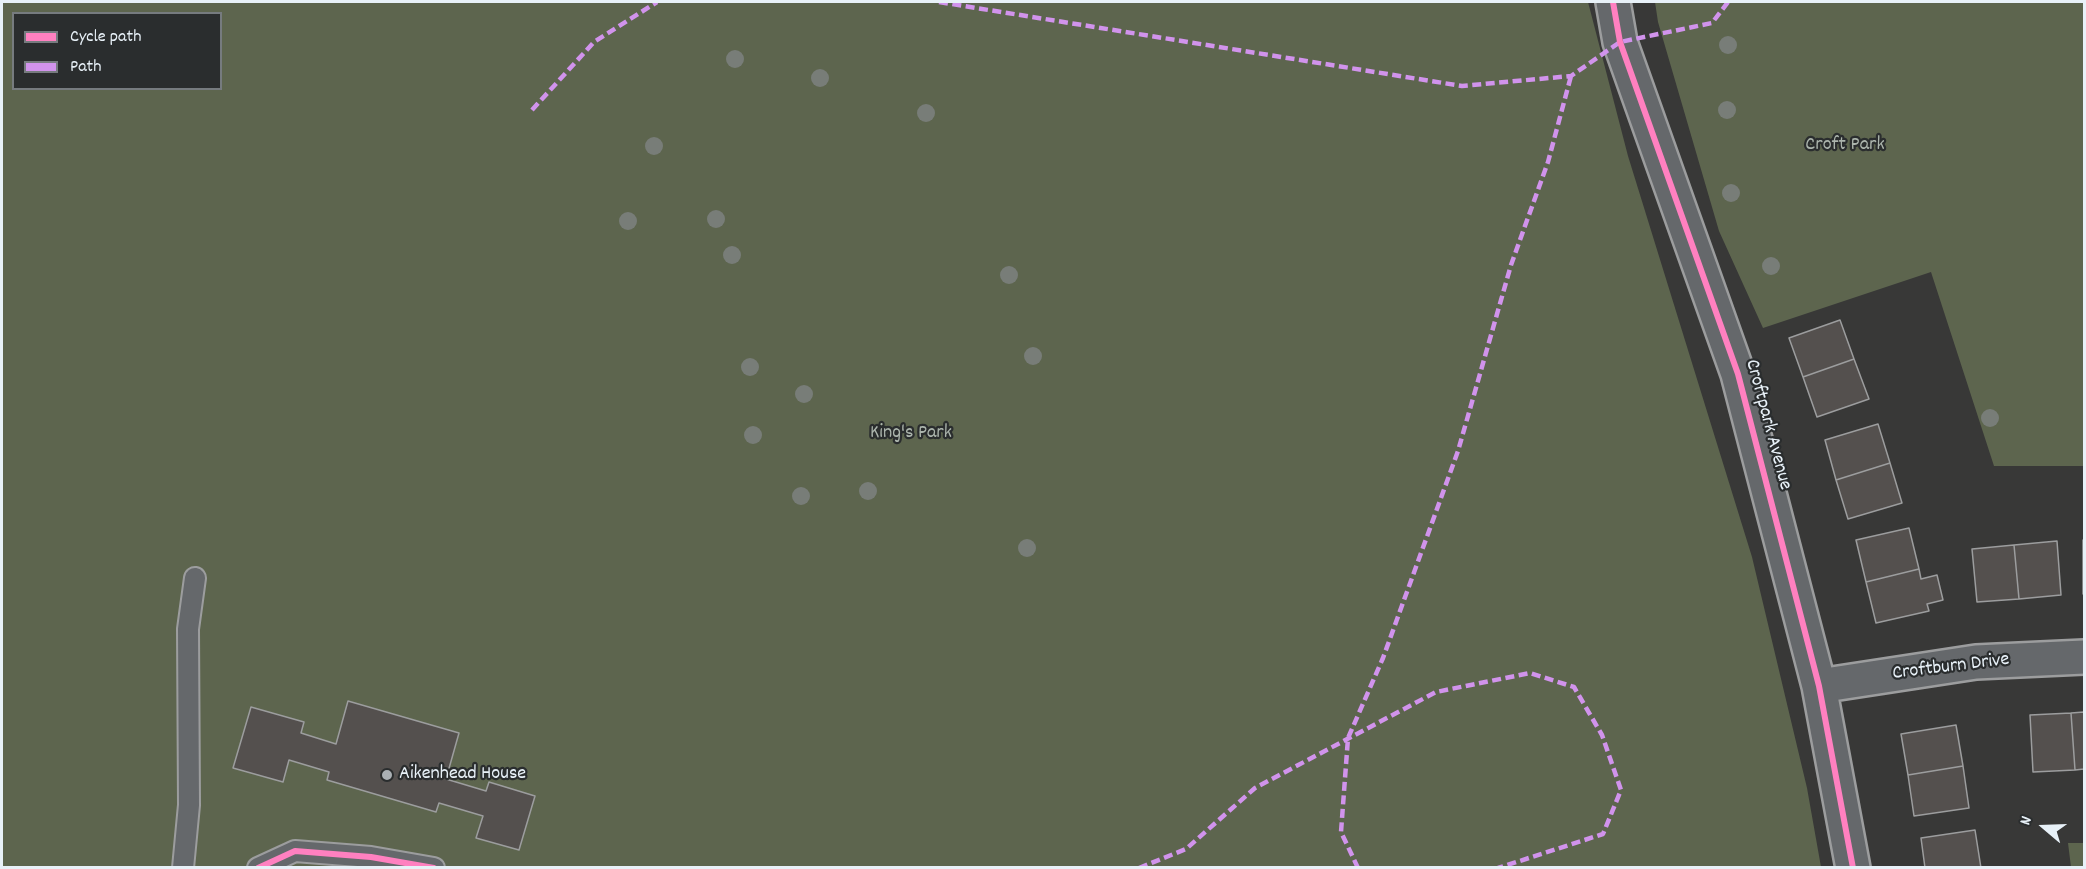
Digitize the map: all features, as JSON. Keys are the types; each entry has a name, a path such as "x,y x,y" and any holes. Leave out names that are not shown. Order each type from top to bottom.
{"street":[{"name":"Croftpark Avenue","path":"1613,2 1620,42 1738,374 1819,686 1853,867"},
{"name":"Croftburn Drive","path":"1819,686 1976,662 2085,657"}],"lane":[{"path":"183,867 189,805 188,630 195,578"},
{"path":"258,867 295,851 371,857 434,867"}],"green space":[{"name":"King's Park","path":"2,2 1588,2 1628,156 1752,557 1807,788 1821,867 2,868"},
{"name":"Croft Park","path":"1655,2 2084,2 2084,466 1994,466 1931,272 1763,328 1719,231 1658,22"},
{"path":"2068,843 2084,843 2084,867 2071,867"}],"building":[{"path":"1840,320 1854,359 1803,377 1789,338"},
{"path":"1854,359 1869,399 1817,417 1803,377"},
{"path":"1878,424 1890,463 1836,480 1825,440"},
{"path":"1890,463 1902,503 1848,519 1836,480"},
{"path":"1909,528 1919,569 1866,582 1856,540"},
{"path":"2084,540 2084,594 2083,594"},
{"path":"2057,541 2061,595 2019,599 2014,545"},
{"path":"2014,545 2019,599 1977,602 1972,549"},
{"path":"1919,569 1921,579 1937,575 1943,600 1927,604 1929,611 1876,623 1866,582"},
{"name":"Aikenhead House","path":"348,701 459,733 446,779 486,791 489,782 535,796 519,850 476,838 483,816 439,803 436,812 327,780 329,772 289,760 283,782 233,768 251,707 304,722 301,733 336,744"},
{"path":"2084,712 2084,769 2075,770 2071,713"},
{"path":"2071,713 2075,770 2033,772 2030,715"},
{"path":"1956,725 1963,766 1908,775 1901,734"},
{"path":"1963,766 1969,808 1914,816 1908,775"},
{"path":"1975,830 1981,868 1925,868 1921,838"}],"marked path":[{"path":"532,110 594,42 657,2"},
{"path":"939,2 1462,86 1571,76 1620,42 1712,23 1728,2"},
{"path":"1358,868 1341,832 1348,738 1383,658 1458,451 1511,265 1548,162 1571,76"},
{"path":"1139,868 1186,849 1255,788 1436,692 1530,673 1574,687 1602,735 1621,790 1603,834 1498,868"}],"cycle path":[{"path":"1613,2 1620,42 1738,374 1819,686 1853,868"},
{"path":"258,868 295,851 371,857 434,868"}],"place":[{"name":"Aikenhead House","path":"387,775"}]}
